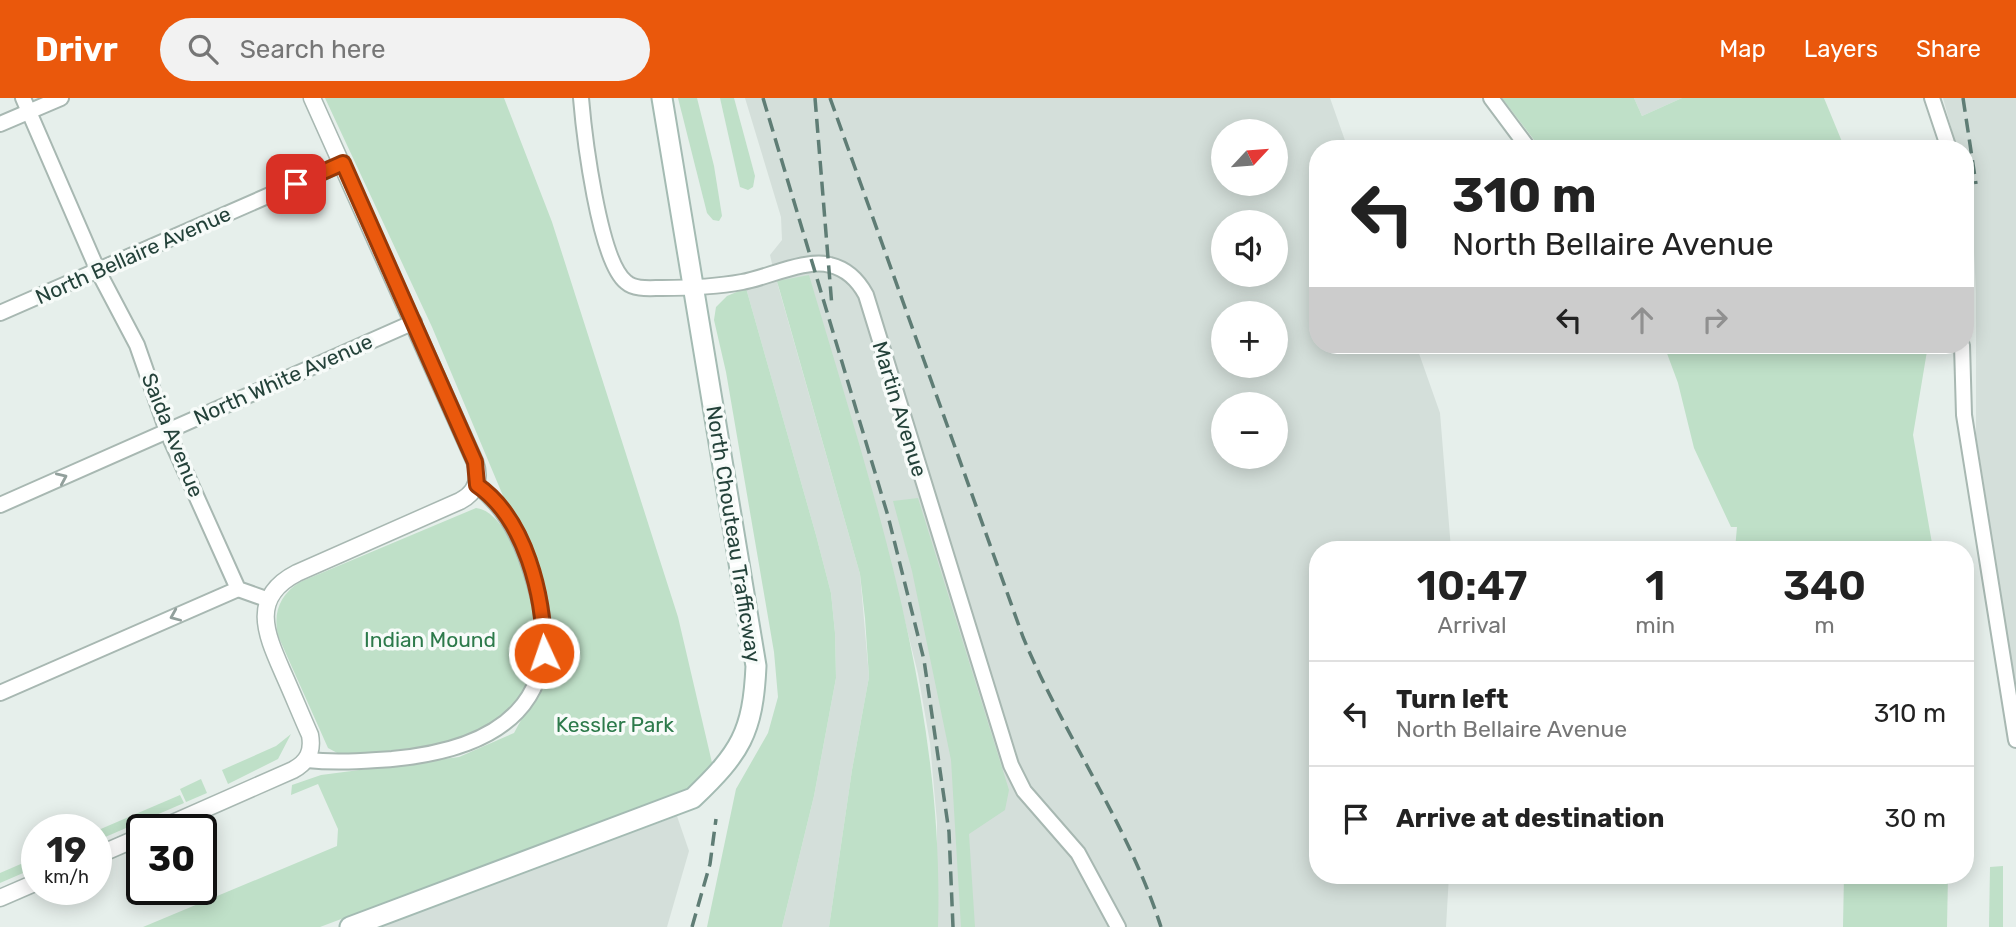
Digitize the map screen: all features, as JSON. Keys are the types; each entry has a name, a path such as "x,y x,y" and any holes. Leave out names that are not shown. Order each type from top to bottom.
{"main road":[{"name":"North Chouteau Trafficway","path":"350,927 693,798 723,769 744,738 754,705 756,666 662,98"}],"street":[{"path":"0,124 26,105 61,98"},
{"path":"307,760 336,763 409,757 469,744 499,730 521,711 537,685 542,667 543,620 528,563 495,498 477,485 475,462 312,98"},
{"name":"Martin Avenue","path":"581,98 584,134 607,253 625,282 638,288 694,288 741,282 821,264 840,269 859,284 866,295 1014,773 1024,791 1078,853 1118,927"},
{"path":"1491,98 1522,140"},
{"path":"1932,98 1946,140"},
{"name":"Saida Avenue","path":"26,105 97,271 137,345 167,431 238,589"},
{"name":"North Bellaire Avenue","path":"0,313 343,163"},
{"name":"North White Avenue","path":"0,506 414,322"},
{"path":"1962,354 1964,415 2016,740"},
{"path":"193,814 293,770 307,760 311,752 310,735 265,630 268,600 288,578 460,501 477,485"},
{"path":"0,693 238,589 268,600"},
{"path":"0,898 21,889"}],"shaded area":[{"path":"745,98 1330,98 1345,140 1309,140 1309,354 1419,354 1440,413 1450,541 1309,541 1309,884 1448,884 1446,927 937,927 937,822 930,743 918,674 902,609 777,282 860,574 869,677 829,927 782,927 814,796 836,678 831,593 746,288 776,281 770,255 782,240 781,217"},
{"path":"1634,98 1682,98 1642,116"},
{"path":"1943,98 2016,98 2016,688 1976,435 1974,140 1955,140"},
{"path":"677,816 689,851 667,927 377,927"}],"green space":[{"name":"Kessler Park","path":"325,98 504,98 552,222 678,617 713,767 697,785 320,927 143,927 196,905 217,905 217,896 337,846 338,829 318,784 291,795 292,785 321,775 459,757 514,733 552,663 538,579 432,327"},
{"path":"678,98 697,98 714,166 722,216 719,221 713,220 707,213"},
{"path":"720,98 734,98 755,176 753,187 748,190 740,187"},
{"path":"1502,98 1634,98 1642,116 1682,98 1824,98 1841,140 1534,140"},
{"path":"809,275 879,516 900,596 917,678 930,760 937,843 938,927 829,927 869,677 860,574 777,281"},
{"path":"746,288 831,593 836,678 814,796 782,927 707,927 736,789 768,733 778,697 774,652 726,372 714,320 716,307 727,296"},
{"path":"1667,354 1926,354 1913,435 1932,541 1736,541 1737,527 1731,527 1694,448 1678,383"},
{"path":"918,498 1009,790 1005,810 969,834 975,927 961,927 951,760 912,571 893,501"},
{"name":"Indian Mound","path":"476,508 490,514 502,528 513,547 529,593 534,617 536,653 531,675 522,695 495,720 455,739 432,745 341,755 328,748 279,638 276,621 282,599 300,582"},
{"path":"291,734 278,759 228,784 222,770 276,746"},
{"path":"201,779 207,793 186,802 180,789"},
{"path":"180,795 184,803 159,814 136,814"},
{"path":"126,818 126,828 112,834 112,824"},
{"path":"21,864 21,874 0,883 0,873"},
{"path":"2003,866 2003,927 1989,927 1990,867"},
{"path":"1844,884 1948,884 1947,927 1843,927"}],"railway":[{"path":"763,98 888,516 924,660 949,832 953,927"},
{"path":"815,98 832,307"},
{"path":"830,98 1023,637 1057,710 1114,816 1161,927"},
{"path":"1963,98 1969,140"},
{"path":"1974,171 1976,184"},
{"path":"692,927 710,864 716,819"}],"route":[{"path":"296,184 343,163 475,462 478,470 477,485 495,498 523,550 540,603 544,653"}]}
